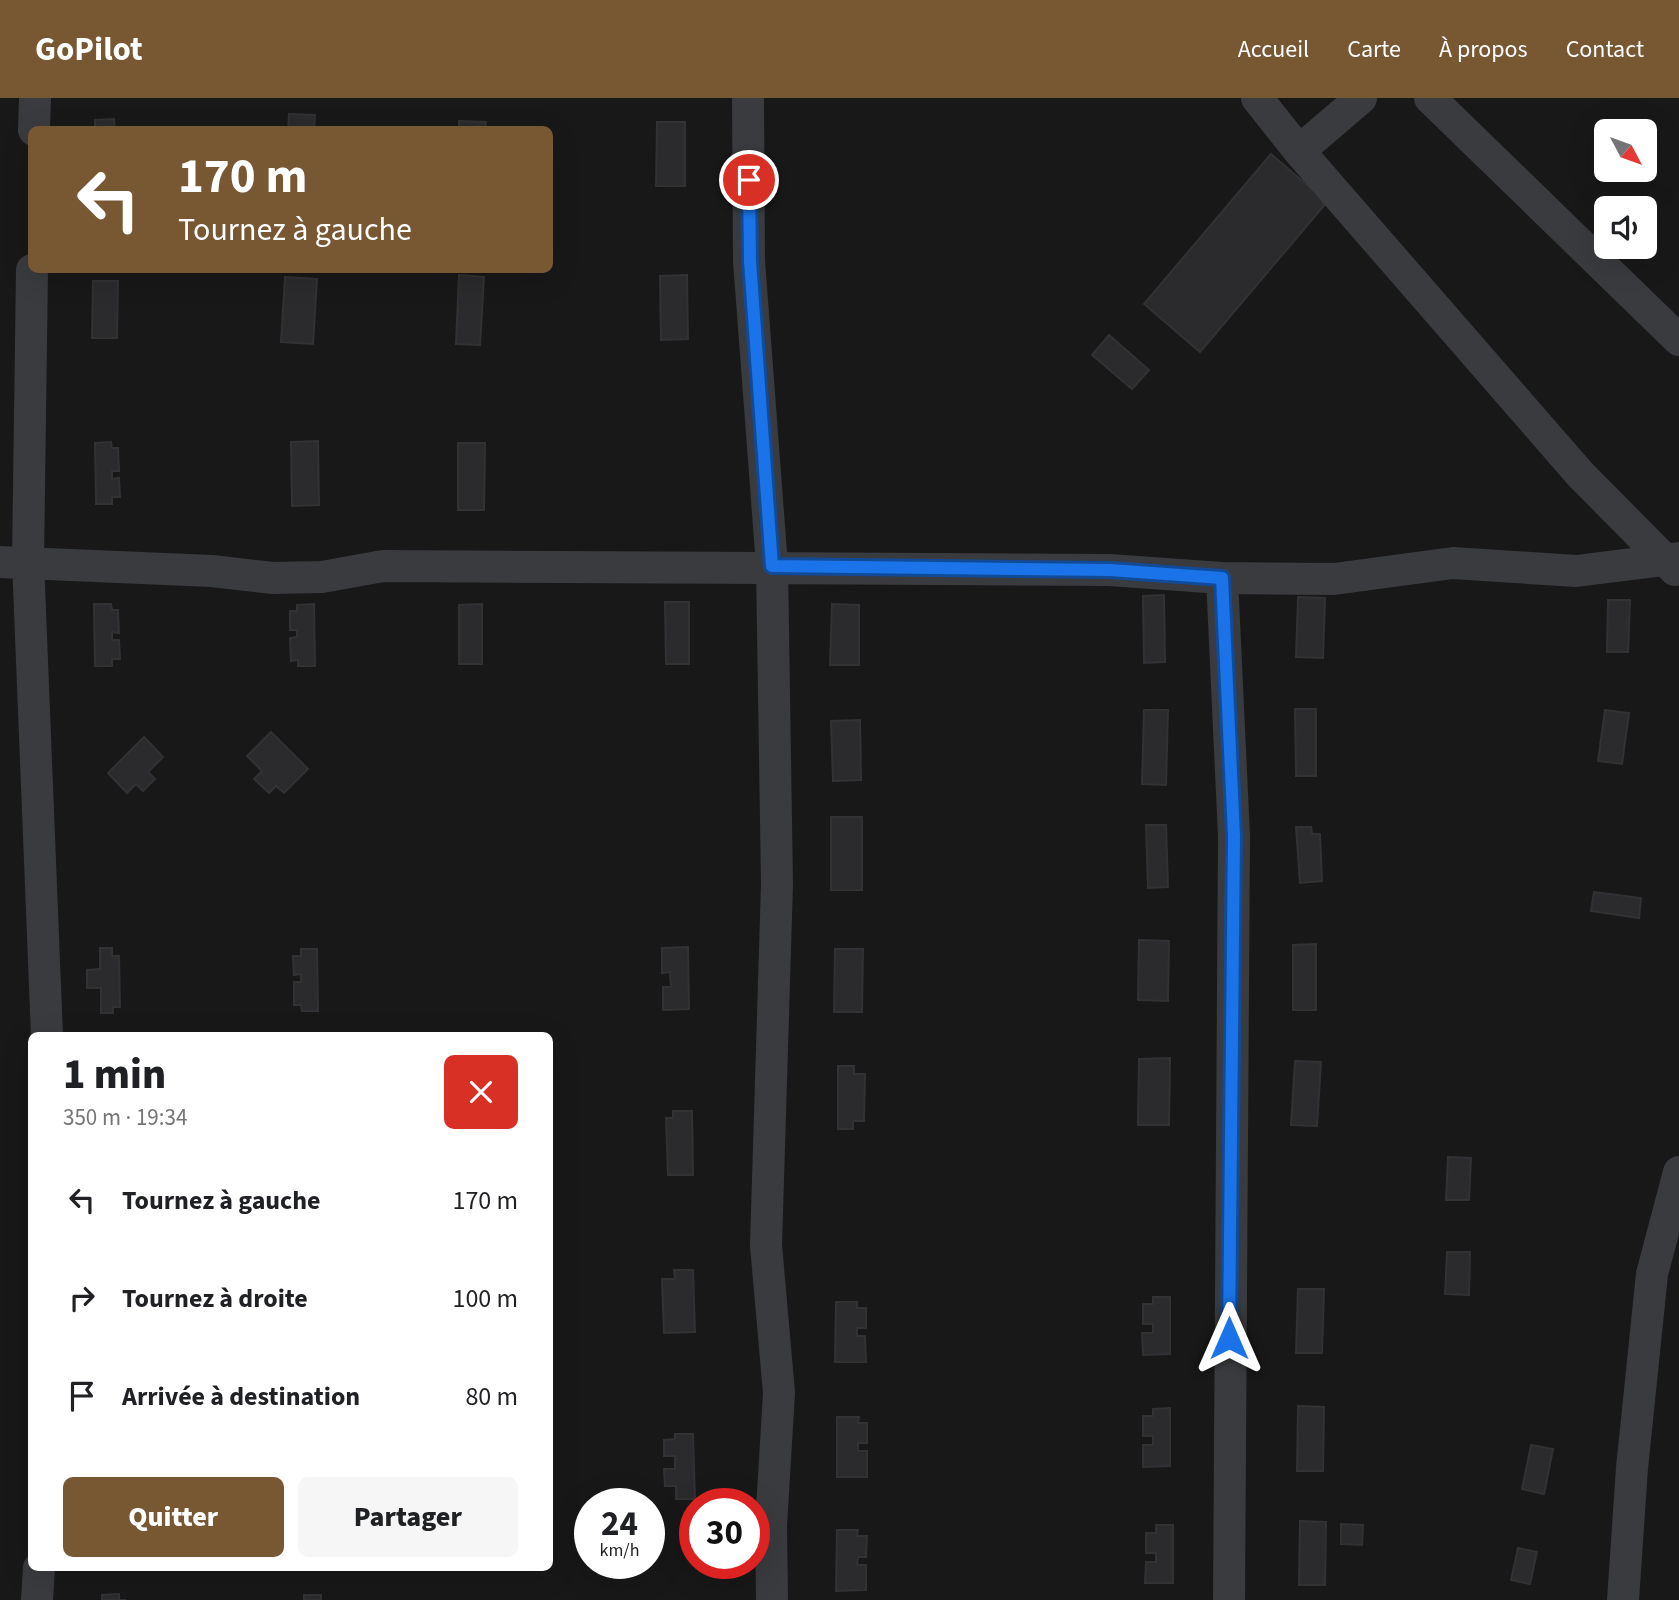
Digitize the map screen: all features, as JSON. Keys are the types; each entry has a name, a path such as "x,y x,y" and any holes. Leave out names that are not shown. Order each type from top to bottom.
{"street":[{"path":"34,98 34,126"},
{"path":"748,98 750,261 772,566 777,884 766,1245 779,1393 771,1526 772,1600"},
{"path":"1257,98 1299,151 1580,474 1674,563"},
{"path":"1299,151 1361,98"},
{"path":"1430,98 1679,340"},
{"path":"32,273 14,562 47,1032"},
{"path":"14,562 212,571 273,578 322,577 383,566 772,566 1110,570 1222,578 1334,579 1453,563 1576,571 1674,563"},
{"path":"1222,578 1234,836 1229,1600"},
{"path":"1623,1600 1632,1468 1652,1274 1679,1172"},
{"path":"37,1600 39,1571"}],"building":[{"path":"289,114 315,115 314,126 288,126"},
{"path":"114,119 115,126 95,126 95,120"},
{"path":"459,121 486,122 486,126 459,126"},
{"path":"657,122 685,122 685,186 656,186"},
{"path":"1271,154 1327,202 1200,352 1144,304"},
{"path":"459,275 484,277 480,345 456,344"},
{"path":"687,275 688,339 661,340 660,276"},
{"path":"285,277 317,279 313,344 281,342"},
{"path":"93,281 118,281 117,338 92,338"},
{"path":"1109,335 1149,370 1132,389 1092,355"},
{"path":"318,441 319,505 292,506 291,442"},
{"path":"111,442 112,448 118,448 119,471 112,471 112,479 119,478 120,497 112,497 112,504 96,504 95,443"},
{"path":"458,443 485,443 484,510 458,510"},
{"path":"1164,595 1165,662 1144,663 1143,596"},
{"path":"1298,597 1325,598 1323,658 1296,657"},
{"path":"1608,600 1630,600 1628,652 1607,652"},
{"path":"665,602 689,602 689,664 666,664"},
{"path":"94,604 111,604 112,610 118,610 119,633 112,632 112,640 119,640 120,659 112,659 112,666 95,666"},
{"path":"314,604 315,666 298,666 298,660 291,661 290,638 297,637 297,630 290,630 290,611 297,611 297,605"},
{"path":"482,604 482,664 459,664 459,605"},
{"path":"832,604 859,605 859,665 830,665"},
{"path":"1295,709 1316,709 1316,776 1296,776"},
{"path":"1144,710 1168,710 1166,785 1142,784"},
{"path":"1605,710 1629,713 1622,764 1598,761"},
{"path":"860,720 861,780 833,781 831,721"},
{"path":"271,732 308,769 284,793 276,786 269,793 254,779 262,771 247,756"},
{"path":"144,737 163,757 148,772 155,779 143,791 136,784 127,793 108,773"},
{"path":"831,817 862,817 862,890 831,890"},
{"path":"1146,825 1166,825 1168,887 1148,888"},
{"path":"1296,827 1311,827 1312,834 1320,834 1322,881 1300,883"},
{"path":"1594,892 1641,898 1639,918 1591,911"},
{"path":"1139,940 1169,941 1168,1001 1138,1000"},
{"path":"1316,944 1316,1010 1293,1010 1293,945"},
{"path":"688,947 689,1009 663,1010 663,987 671,987 670,972 662,973 662,948"},
{"path":"100,948 112,948 112,956 119,956 120,1007 113,1007 113,1013 101,1013 101,988 87,988 87,970 100,969"},
{"path":"301,949 317,949 318,1011 302,1011 301,1005 294,1005 294,982 301,982 301,974 294,975 293,956 301,956"},
{"path":"835,949 863,949 862,1012 834,1012"},
{"path":"1170,1058 1169,1125 1138,1125 1139,1059"},
{"path":"1295,1061 1321,1062 1317,1126 1291,1125"},
{"path":"838,1066 854,1066 854,1074 865,1074 864,1121 853,1121 853,1129 838,1129"},
{"path":"673,1111 692,1111 693,1175 668,1175 666,1118 673,1118"},
{"path":"1448,1157 1471,1158 1469,1200 1446,1200"},
{"path":"1447,1252 1470,1252 1469,1295 1445,1294"},
{"path":"674,1270 693,1270 695,1332 664,1333 662,1279 675,1279"},
{"path":"1298,1289 1324,1289 1322,1353 1296,1353"},
{"path":"1153,1297 1170,1297 1170,1354 1143,1355 1142,1333 1153,1333 1153,1324 1143,1324 1143,1304 1153,1304"},
{"path":"836,1302 857,1302 857,1308 866,1308 866,1328 857,1328 857,1336 865,1336 866,1362 835,1362"},
{"path":"1298,1406 1324,1407 1323,1471 1297,1471"},
{"path":"1170,1408 1170,1466 1143,1467 1143,1445 1153,1445 1153,1436 1143,1436 1143,1416 1153,1416 1153,1409"},
{"path":"837,1417 859,1417 858,1423 867,1423 867,1443 858,1443 858,1451 867,1451 867,1477 837,1477"},
{"path":"675,1434 693,1434 695,1488 679,1488 679,1499 676,1499 676,1486 665,1486 664,1469 675,1469 675,1456 664,1456 664,1440 675,1439"},
{"path":"1531,1445 1553,1449 1544,1494 1522,1489"},
{"path":"1300,1521 1326,1522 1325,1585 1299,1585"},
{"path":"1341,1524 1363,1525 1362,1545 1341,1544"},
{"path":"1156,1525 1173,1525 1173,1583 1145,1583 1146,1562 1156,1562 1156,1553 1146,1553 1146,1533 1156,1533"},
{"path":"837,1530 858,1530 857,1536 867,1536 866,1557 858,1557 857,1565 866,1565 866,1590 836,1591"},
{"path":"1518,1548 1537,1552 1530,1584 1511,1580"},
{"path":"119,1594 119,1600 102,1600 102,1595"},
{"path":"304,1595 321,1595 321,1600 304,1600"}],"route":[{"path":"749,180 750,261 772,566 1110,570 1222,578 1234,836 1229,1338"}]}
